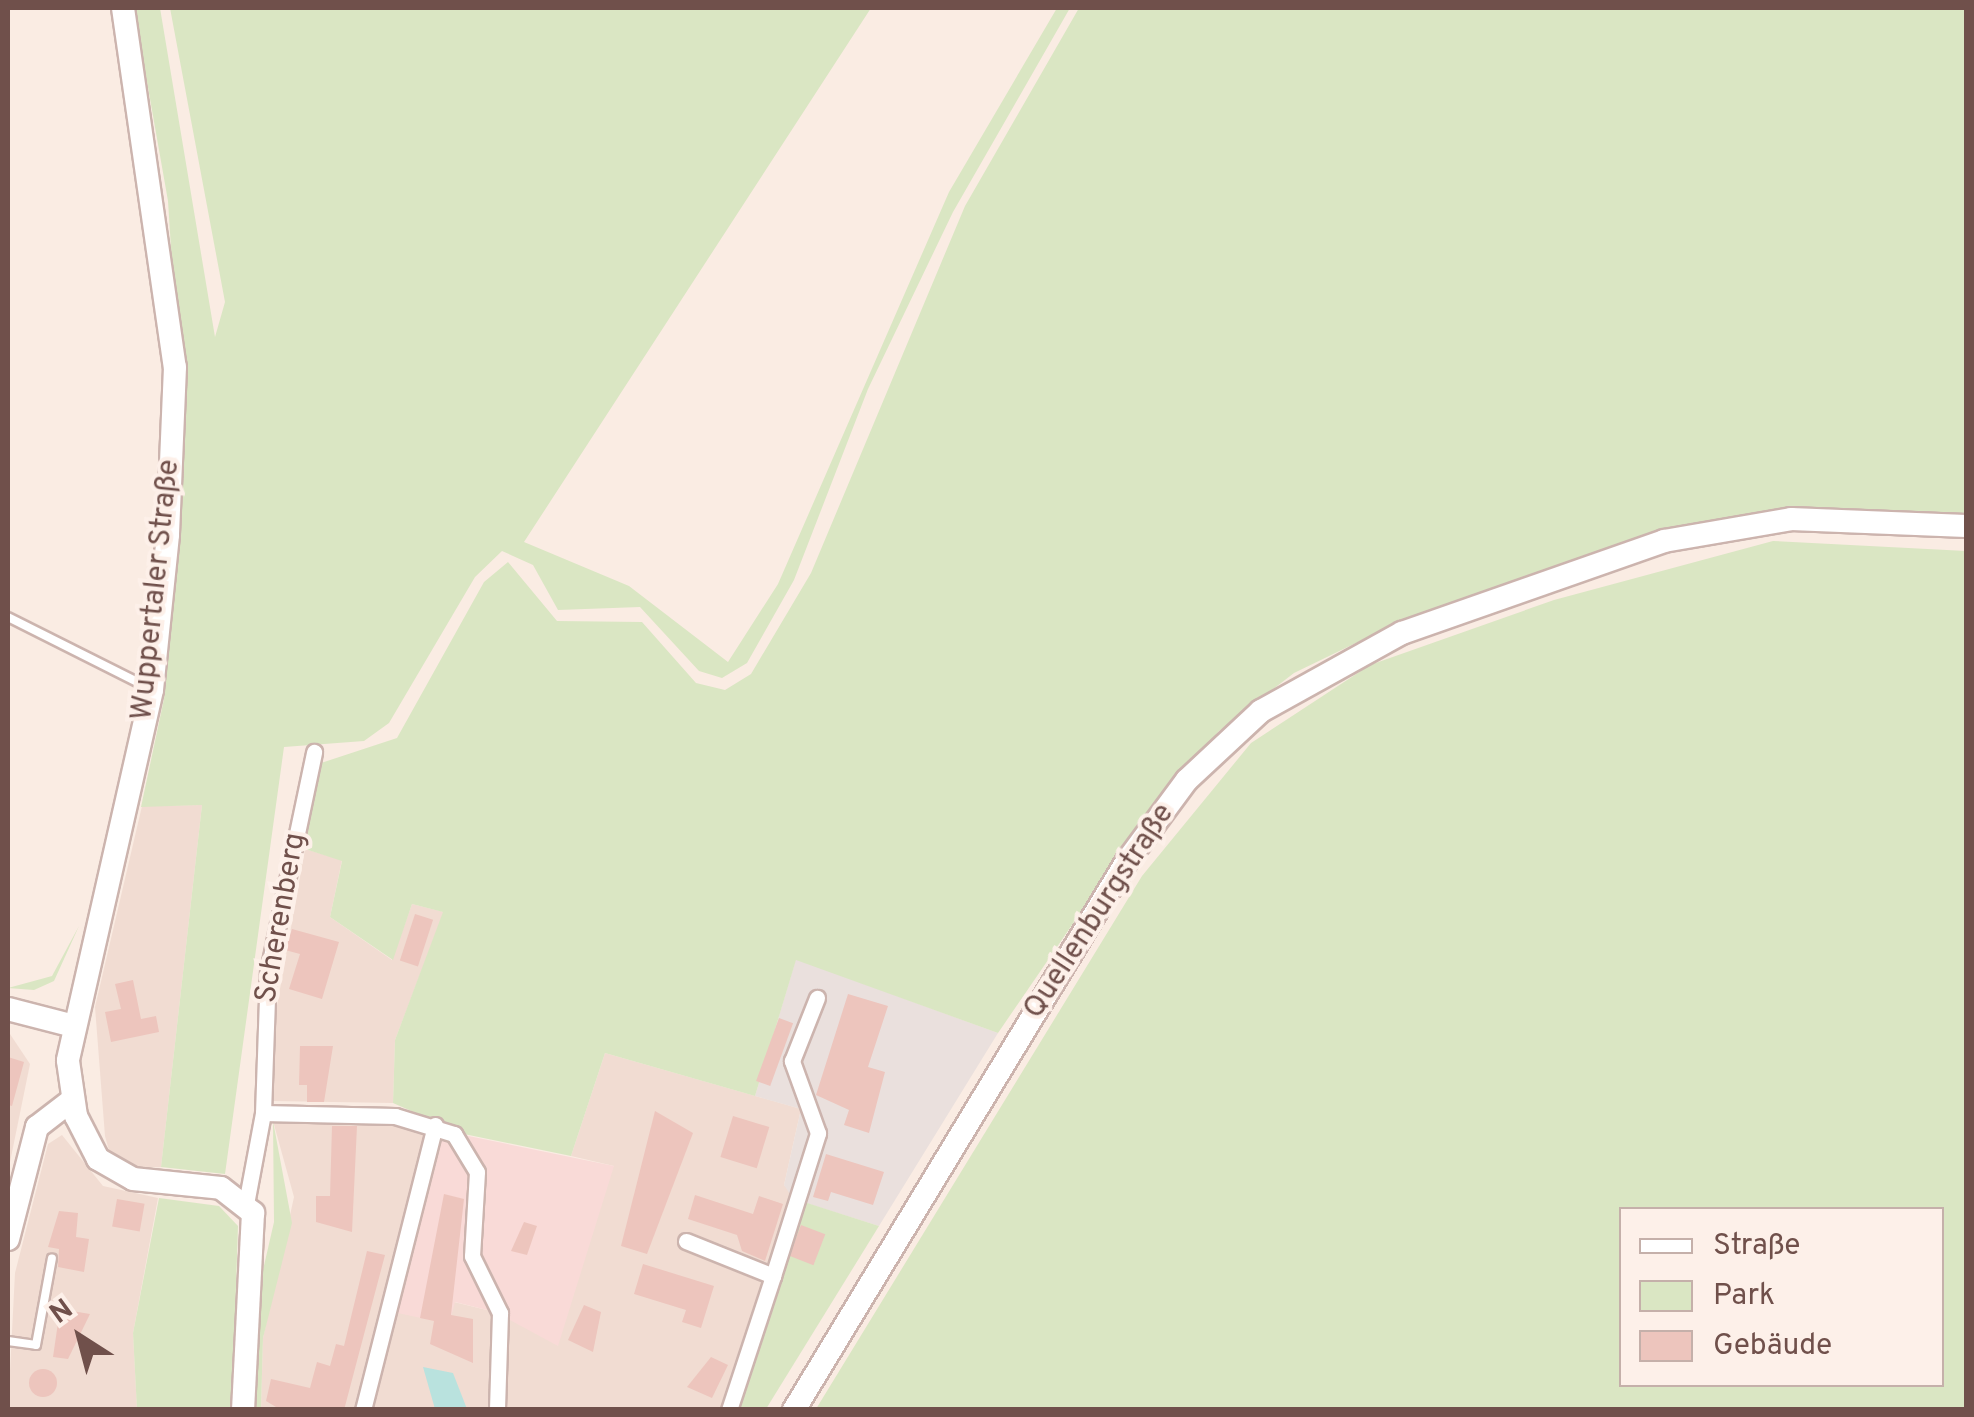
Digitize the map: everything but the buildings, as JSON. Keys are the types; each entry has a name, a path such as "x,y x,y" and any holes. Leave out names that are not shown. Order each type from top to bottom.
{"street":[{"name":"Wuppertaler Straße","path":"122,8 175,367 152,690 70,1025 72,1100 98,1159 156,1182 222,1188 246,1204"},
{"name":"Quellenburgstraße","path":"794,1410 1127,862 1188,780 1261,711 1402,633 1664,541 1790,519 1966,526"},
{"name":"Scherenberg","path":"246,1204 263,1113 268,971 314,752"},
{"path":"728,1410 818,1134 792,1060 818,998"},
{"path":"8,1009 70,1025"},
{"path":"8,1238 37,1127 72,1100"},
{"path":"263,1113 436,1125 454,1134 476,1172 472,1256 500,1312 497,1410"},
{"path":"363,1410 436,1125"},
{"path":"243,1410 242,1333 257,1234 246,1204"},
{"path":"686,1241 773,1276"}],"lane":[{"path":"8,617 152,690"},
{"path":"8,1342 36,1345 52,1258"}],"shaded area":[{"path":"202,805 161,1167 132,1168 110,1154 105,1136 95,1007 142,806"},
{"path":"305,849 342,860 330,917 392,960 412,904 444,912 395,1040 393,1103 273,1101 273,1028"},
{"path":"796,959 998,1033 879,1226 793,1199 784,1185 801,1109 755,1096"},
{"path":"8,1031 30,1064 8,1172"},
{"path":"605,1053 801,1109 784,1185 804,1202 735,1409 261,1410 263,1338 294,1197 273,1121 422,1127 449,1323 454,1302 495,1312 614,1166 571,1156"},
{"path":"439,1130 614,1166 558,1346 495,1312 455,1302 449,1324 393,1312"},
{"path":"62,1135 103,1186 158,1198 133,1333 137,1409 8,1410 15,1273 48,1144"}],"green space":[{"path":"134,8 160,8 215,337 225,302 170,8 871,8 524,542 629,586 728,662 778,584 949,192 1057,8 1070,8 953,212 868,389 794,580 747,663 722,678 699,671 640,607 558,610 533,565 502,551 475,577 389,723 364,741 284,747 225,1174 161,1167 202,805 141,807 164,699 184,452 168,201"},
{"path":"1079,8 1966,8 1966,517 1791,510 1664,531 1395,624 1294,673 1219,731 1148,814 998,1033 796,960 755,1096 605,1053 571,1156 464,1134 393,1103 395,1040 443,912 412,904 393,960 330,917 342,861 305,849 318,764 397,738 484,582 508,562 557,621 642,622 696,683 725,690 751,674 811,573 965,206"},
{"path":"1773,541 1966,551 1966,1409 816,1409 1142,876 1251,743 1370,665 1554,600"},
{"path":"79,926 54,981 34,990 8,988 52,976"},
{"path":"273,1121 292,1223 263,1338 261,1409 252,1410 255,1305 274,1222"},
{"path":"159,1198 219,1206 238,1226 232,1409 137,1410 133,1333"},
{"path":"804,1202 879,1226 766,1409 735,1410"}],"water":[{"path":"423,1367 453,1373 467,1409 435,1409"}]}
